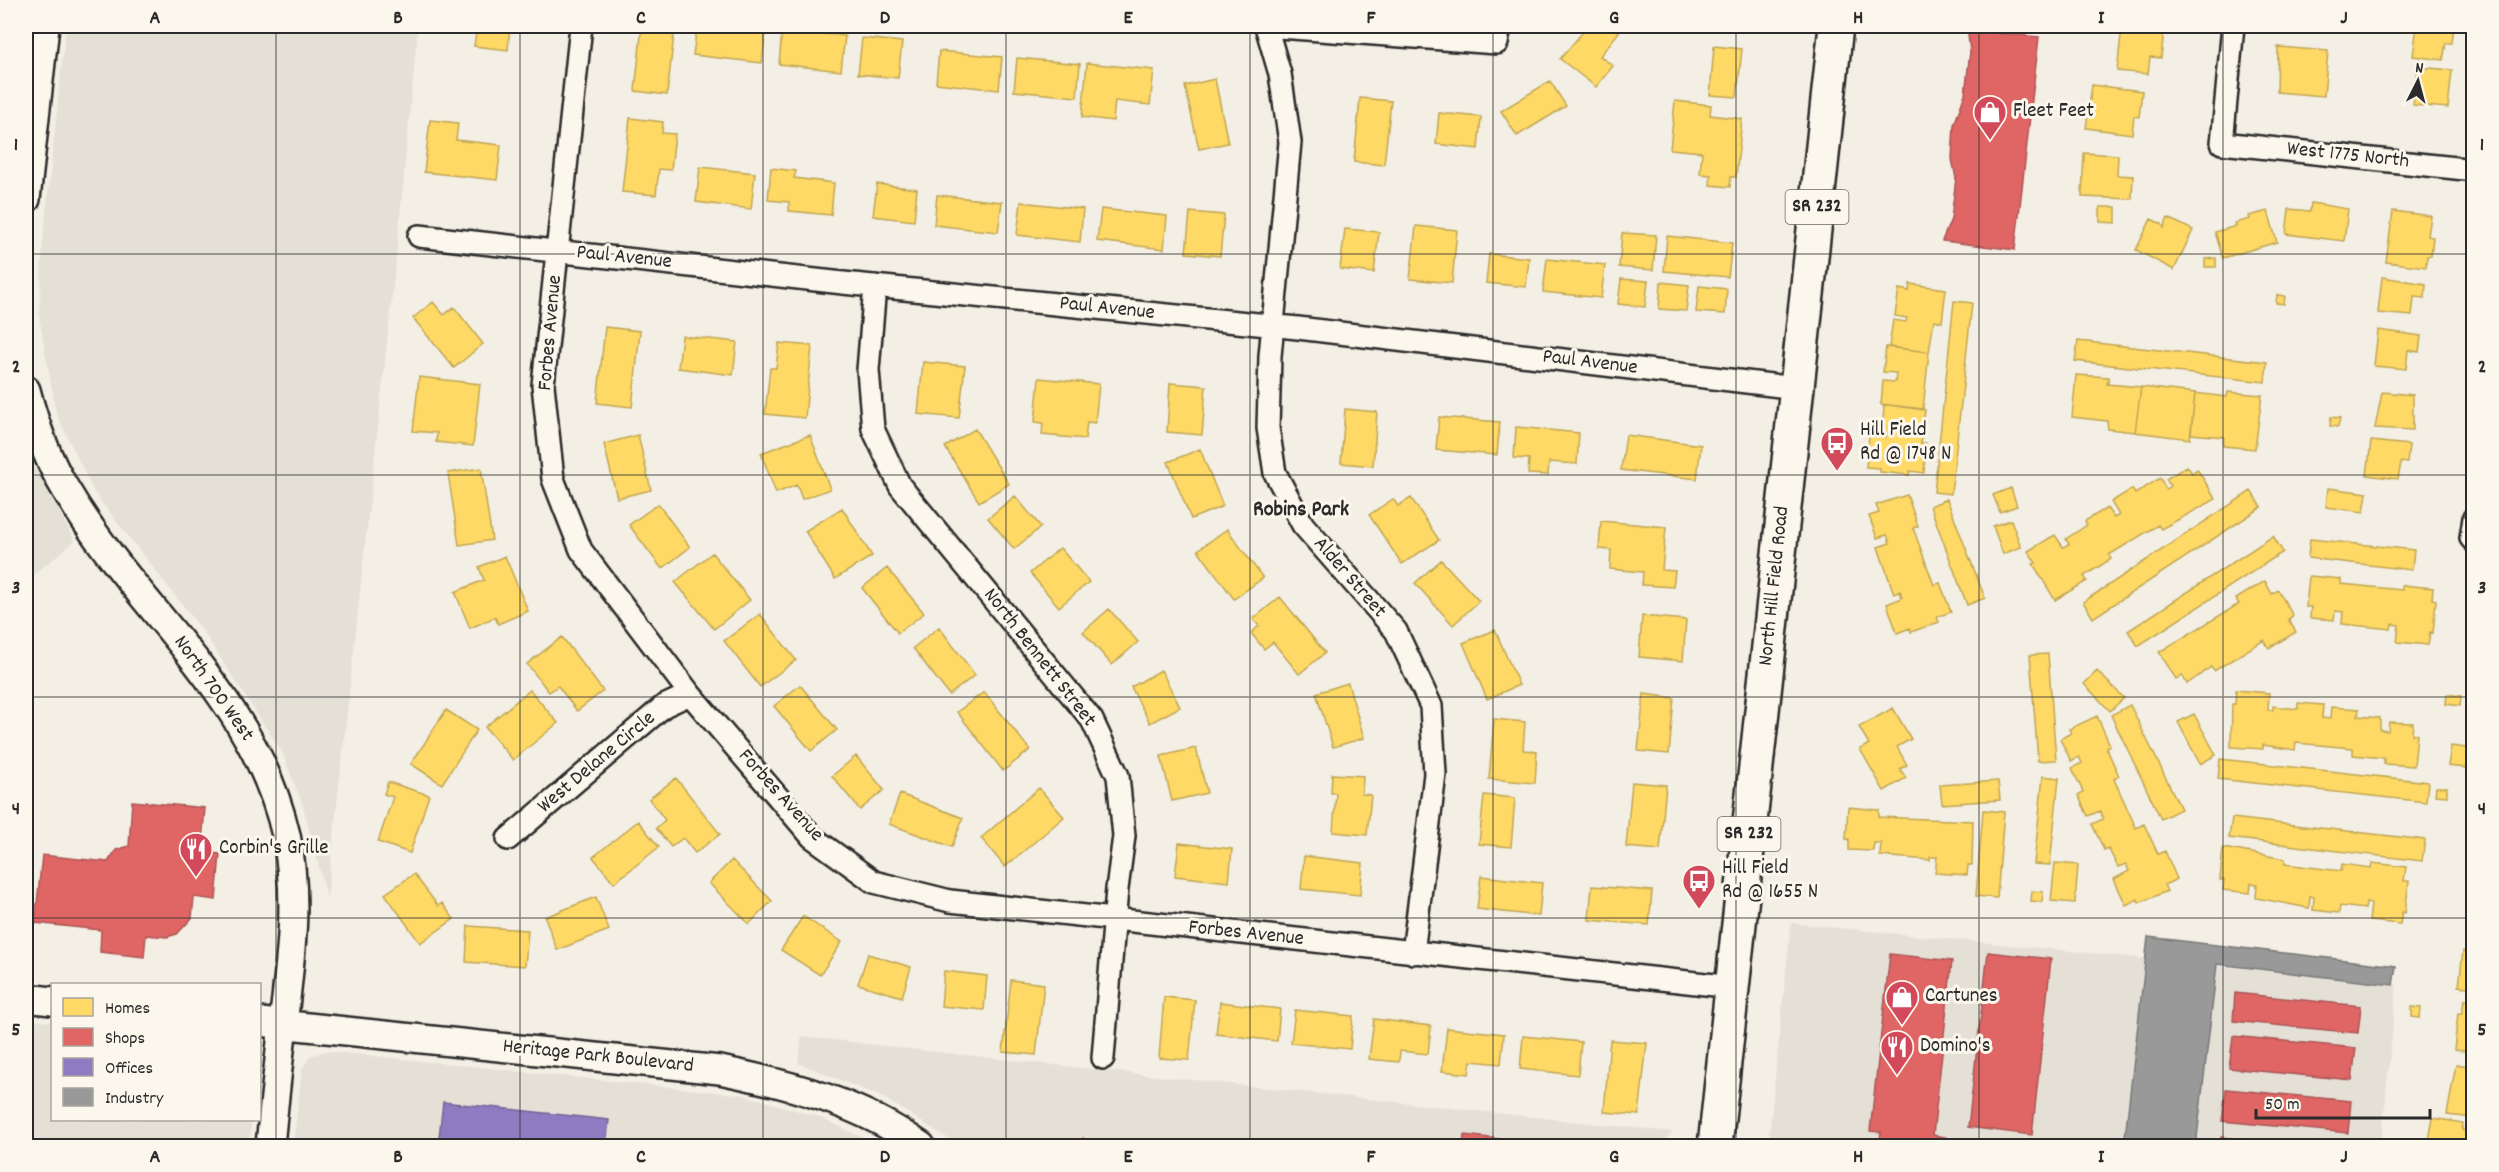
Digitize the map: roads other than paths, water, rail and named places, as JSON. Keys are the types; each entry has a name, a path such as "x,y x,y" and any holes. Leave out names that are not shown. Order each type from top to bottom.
{"main road":[{"name":"North Hill Field Road","path":"1715,1146 1836,26"}],"street":[{"path":"26,199 45,26"},
{"name":"Forbes Avenue","path":"580,26 543,385 553,479 581,550 690,694 812,837 874,882 950,901 1732,987"},
{"path":"1266,26 1499,34"},
{"name":"Alder Street","path":"1266,26 1280,74 1290,142 1270,356 1269,428 1275,473 1303,525 1396,631 1431,705 1435,774 1413,952"},
{"name":"West 1775 North","path":"2234,26 2222,143 2474,170"},
{"name":"Paul Avenue","path":"418,236 875,286 1274,326 1796,388"},
{"name":"North Bennett Street","path":"875,286 868,370 873,429 900,486 1092,720 1118,776 1124,836 1111,946 1102,1058"},
{"name":"North 700 West","path":"26,390 39,435 72,500 104,546 224,697 248,734 268,776 286,837 293,905 271,1024 270,1146"},
{"name":"West Delane Circle","path":"508,839 664,706 690,694"},
{"path":"26,998 51,1000"},
{"name":"Heritage Park Boulevard","path":"271,1024 720,1070 788,1084 841,1102 892,1125 921,1146"}],"place":[{"name":"Fleet Feet","path":"1990,141"},
{"name":"Hill Field Rd @ 1748 N","path":"1837,472"},
{"name":"Corbin's Grille","path":"196,878"},
{"name":"Hill Field Rd @ 1655 N","path":"1699,910"},
{"name":"Cartunes","path":"1902,1026"},
{"name":"Domino's","path":"1897,1076"}],"district":[{"name":"Robins Park","path":"1301,510"}]}
